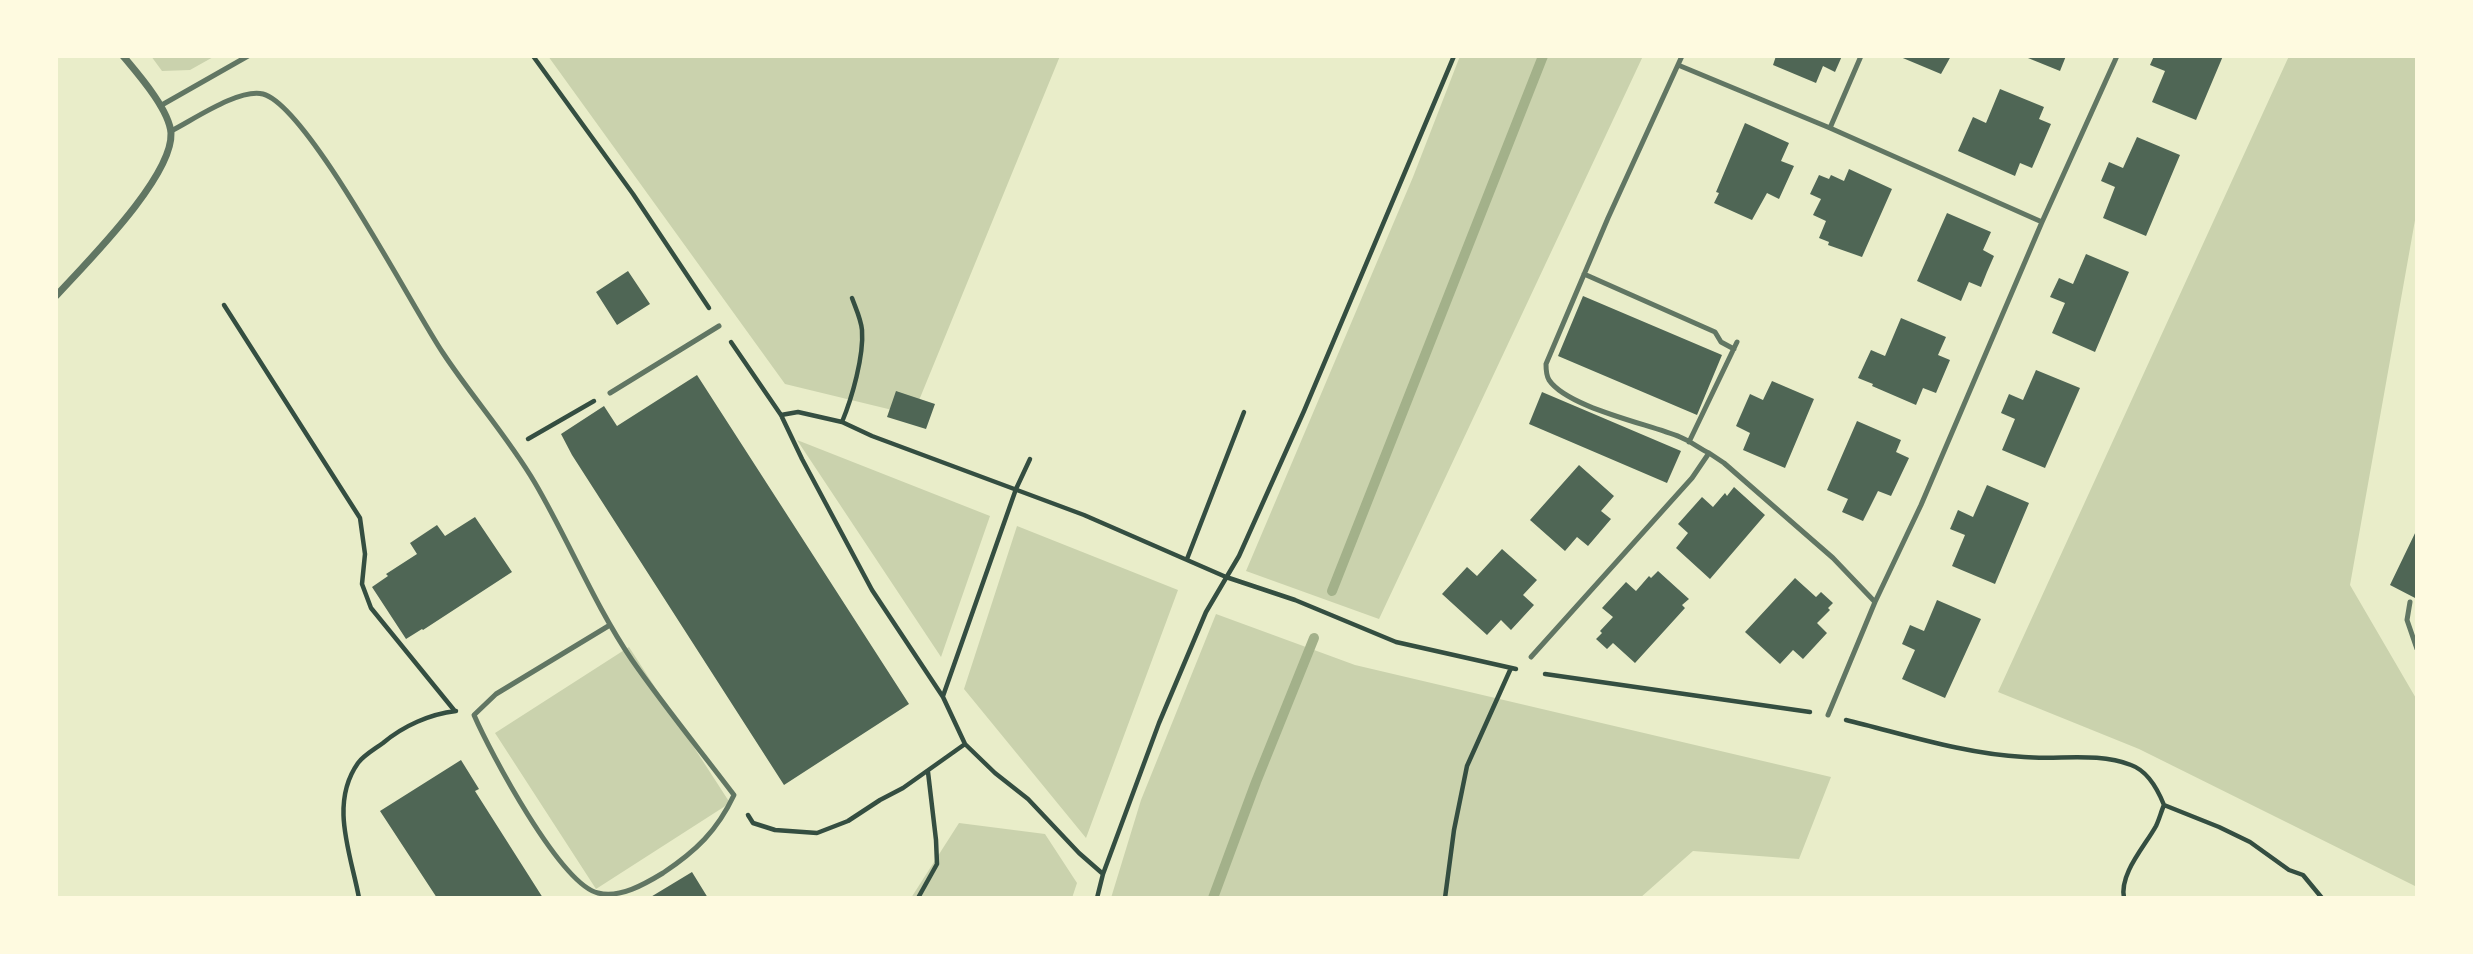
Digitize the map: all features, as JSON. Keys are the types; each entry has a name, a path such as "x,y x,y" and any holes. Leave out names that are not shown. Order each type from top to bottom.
{"street":[{"path":"56,296 135,206 157,176 169,148 171,131 160,106 123,56"}],"lane":[{"path":"160,106 248,56"},
{"path":"1682,56 1546,364 1547,377 1555,387 1586,404 1682,438 1724,463 1833,558 1875,602"},
{"path":"1830,128 1861,56"},
{"path":"1828,715 1875,602 1921,505 2042,222 2117,56"},
{"path":"1678,65 1830,128 2042,222"},
{"path":"171,131 240,96 263,94 285,106 339,181 442,353 482,405 535,483 610,625 632,660 734,795 723,819 679,862 647,883 619,893 598,894 580,884 565,867 493,758 474,715 496,694 610,625"},
{"path":"1584,274 1715,332 1721,342 1734,349"},
{"path":"610,393 719,326"},
{"path":"1689,442 1737,342"},
{"path":"1531,657 1692,478 1709,453"},
{"path":"2410,602 2407,620 2417,649"}],"path":[{"path":"533,56 634,194 719,326 781,415 872,590 943,697 965,744 995,773 1028,799 1079,853 1104,874"},
{"path":"1097,898 1159,723 1206,612 1239,555 1304,411 1454,56"},
{"path":"842,422 850,404 862,333 860,317 852,298"},
{"path":"224,305 360,518 365,554 362,584 371,608 454,711"},
{"path":"525,441 610,393"},
{"path":"781,415 798,412 842,422 872,436 1084,515 1226,577"},
{"path":"1187,559 1244,412"},
{"path":"943,697 1016,489 1030,459"},
{"path":"1445,898 1454,830 1467,766 1511,668"},
{"path":"359,898 344,832 344,790 359,762 396,732 430,716 454,711 474,715"},
{"path":"1828,715 1959,747 2023,757 2103,758 2134,765 2151,780 2164,805 2250,842 2289,870 2303,875 2322,898"},
{"path":"734,795 753,823 775,830 817,833 848,821 928,772 965,744"},
{"path":"918,898 937,864 928,772"},
{"path":"2124,898 2123,891 2133,860 2157,824 2164,805"}],"green space":[{"path":"151,56 215,56 190,70 162,71"},
{"path":"548,56 1060,56 913,415 785,384"},
{"path":"1460,56 1643,56 1379,619 1246,571 1413,177"},
{"path":"2289,56 2417,56 2417,209 2350,585 2417,700 2417,887 2139,749 1998,692"},
{"path":"797,440 990,516 941,657"},
{"path":"1017,526 1178,590 1086,838 964,689"},
{"path":"1216,614 1355,665 1831,777 1799,859 1693,851 1640,898 1111,898 1141,800"},
{"path":"629,647 730,803 596,889 495,733"},
{"path":"959,823 1045,834 1077,883 1072,898 911,898"}],"building":[{"path":"1776,56 1842,56 1835,72 1823,66 1816,83 1773,65"},
{"path":"1898,56 1951,56 1941,74"},
{"path":"2023,56 2066,56 2060,71"},
{"path":"2154,56 2223,56 2196,120 2152,102 2165,71 2150,65"},
{"path":"2000,89 2044,107 2039,119 2051,124 2032,168 2020,163 2015,176 1958,151 1973,117 1986,123"},
{"path":"1745,123 1789,143 1781,161 1794,166 1779,199 1767,193 1752,220 1714,203 1719,193 1716,192"},
{"path":"2137,137 2180,155 2146,236 2103,218 2115,187 2101,181 2109,162 2123,168"},
{"path":"1849,169 1892,189 1862,257 1828,245 1829,242 1819,238 1826,221 1813,215 1821,199 1810,194 1819,175 1829,179 1831,175 1844,181"},
{"path":"1947,213 1991,232 1983,250 1994,256 1981,287 1969,282 1961,301 1917,281"},
{"path":"2086,254 2129,272 2095,352 2052,333 2065,303 2050,297 2059,278 2073,284"},
{"path":"628,271 650,304 617,325 596,292"},
{"path":"1583,296 1722,355 1697,415 1558,356"},
{"path":"1901,318 1946,337 1938,355 1950,360 1936,393 1923,388 1916,405 1858,378 1871,350 1885,356"},
{"path":"2036,370 2080,388 2045,468 2002,450 2015,419 2001,413 2009,394 2023,400"},
{"path":"697,375 909,704 784,785 561,434 604,406 617,426"},
{"path":"1772,381 1814,399 1785,468 1743,450 1750,433 1736,426 1750,394 1763,400"},
{"path":"896,391 935,404 926,429 887,417"},
{"path":"1542,392 1681,451 1667,483 1529,424"},
{"path":"1857,421 1901,440 1896,452 1909,458 1891,496 1878,491 1863,521 1842,512 1848,499 1827,490"},
{"path":"1579,465 1614,496 1601,511 1611,519 1588,546 1577,537 1565,551 1530,520"},
{"path":"1987,485 2029,503 1995,584 1952,566 1965,535 1950,529 1958,510 1973,517"},
{"path":"1734,487 1765,515 1710,579 1676,548 1688,533 1678,524 1702,497 1713,507"},
{"path":"475,517 512,572 406,639 372,587 388,576 386,574 417,554 410,543 437,525 445,536"},
{"path":"2417,529 2417,599 2390,585"},
{"path":"1502,549 1537,580 1523,595 1534,605 1511,630 1501,620 1487,635 1442,594 1467,567 1477,576"},
{"path":"1658,571 1689,599 1682,605 1685,608 1635,663 1613,643 1607,649 1596,639 1613,617 1602,608 1626,582 1636,591 1649,576 1651,578"},
{"path":"1795,578 1816,597 1821,592 1833,603 1817,623 1827,633 1803,659 1793,650 1780,664 1745,632"},
{"path":"1937,600 1981,619 1945,698 1902,679 1915,650 1902,644 1910,625 1924,631"},
{"path":"461,760 479,789 475,791 543,898 437,898 380,811"},
{"path":"692,872 708,898 649,898"}],"waterway":[{"path":"1332,591 1543,56"},
{"path":"1213,898 1314,638"}]}
